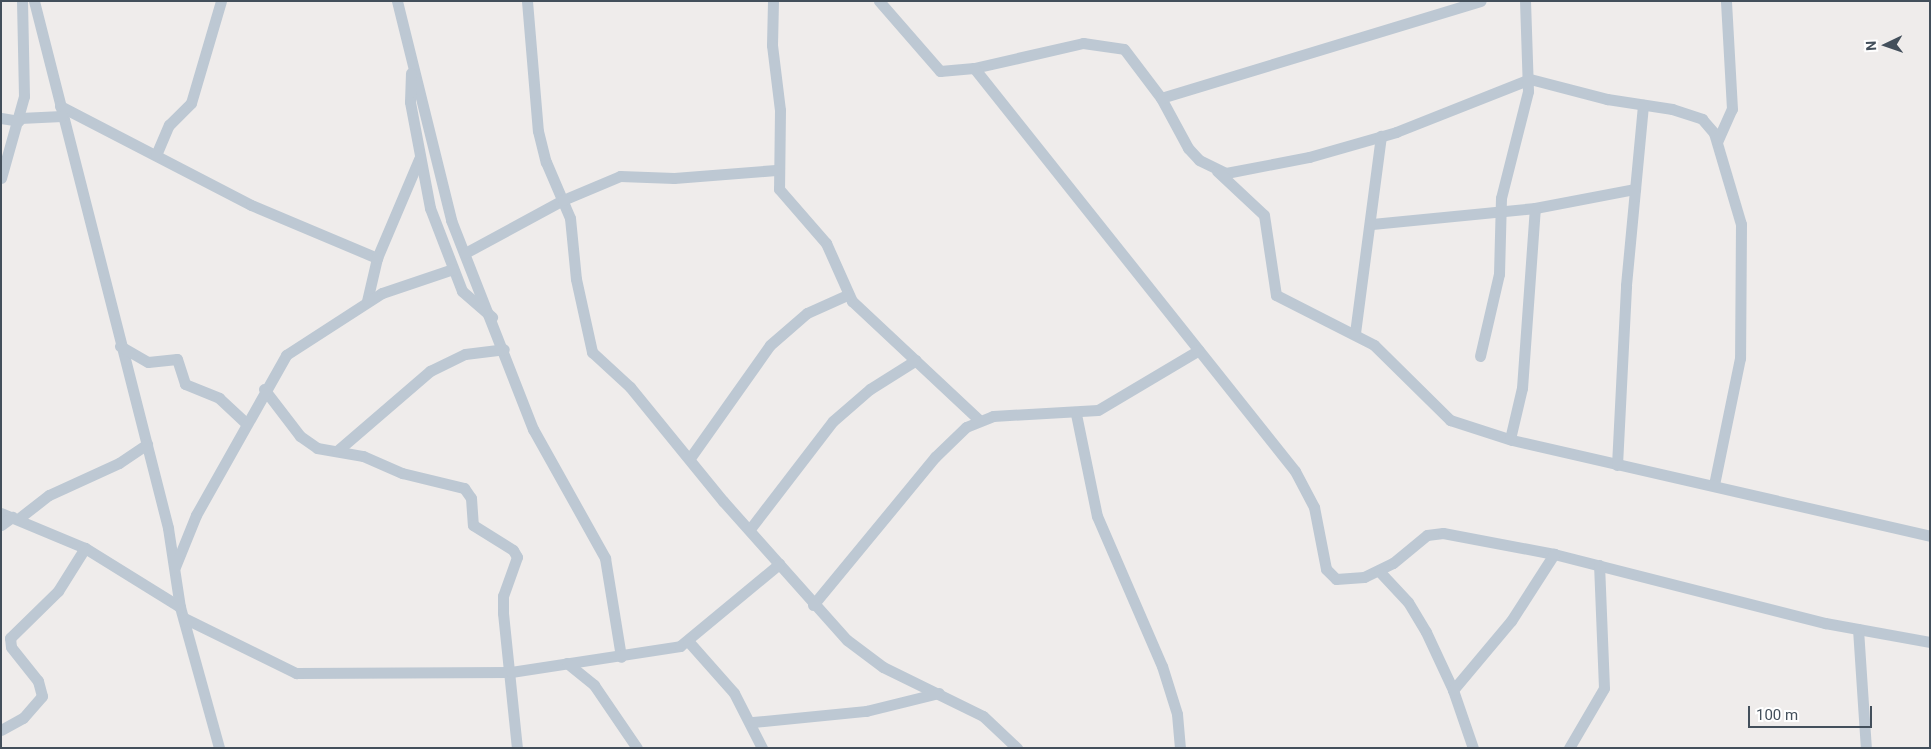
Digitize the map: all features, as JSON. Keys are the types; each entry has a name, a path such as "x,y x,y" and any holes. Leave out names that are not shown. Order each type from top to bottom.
{"street":[{"path":"1,178 19,119 26,77 22,1"},
{"path":"34,1 120,346 168,528 182,613 217,745"},
{"path":"156,155 169,125 191,103 221,1"},
{"path":"397,1 412,70 465,253 493,318 533,429 605,558 622,657"},
{"path":"526,1 538,131 570,218 576,280 592,352 630,387 813,605 862,652 983,716 1017,748"},
{"path":"773,1 772,45 780,110 776,170 783,197 826,243 847,295 978,419"},
{"path":"879,1 940,71 974,68 1056,47 1112,44 1124,49 1161,98 1188,148 1264,215 1276,295 1356,333 1374,345 1450,420 1510,439 1617,465 1714,485 1930,536"},
{"path":"1161,98 1481,1"},
{"path":"1480,356 1498,274 1500,212 1530,79 1525,1"},
{"path":"1717,142 1732,109 1726,1"},
{"path":"974,68 1200,350 1308,489 1331,575 1346,581 1379,571 1433,534 1554,554 1858,629 1930,642"},
{"path":"412,70 410,102 430,208 462,291 493,318"},
{"path":"1216,171 1270,166 1382,136 1530,79 1694,115 1709,125 1717,142 1740,221 1740,335 1737,383 1714,485"},
{"path":"1617,465 1635,189 1643,105"},
{"path":"1,118 19,119 61,111 156,155 263,211 377,258"},
{"path":"1356,333 1372,224 1382,136"},
{"path":"367,301 377,258 420,157"},
{"path":"465,253 563,200 625,176 674,178 776,170"},
{"path":"1372,224 1535,208 1635,189"},
{"path":"1510,439 1522,388 1535,208"},
{"path":"175,568 188,533 245,422 286,355 367,301 395,287 453,269"},
{"path":"690,458 770,345 807,313 847,295"},
{"path":"120,346 141,360 177,360 185,384 219,398 245,422"},
{"path":"336,451 430,371 465,354 504,349"},
{"path":"813,605 935,457 978,419 1076,414 1112,404 1200,350"},
{"path":"750,529 833,421 870,389 916,360"},
{"path":"264,389 307,442 468,491 474,525 513,550 517,557 502,602 511,672 517,748"},
{"path":"1076,414 1097,516 1162,666 1177,714 1180,748"},
{"path":"1,525 10,516 49,495 118,463 147,444"},
{"path":"10,516 85,548 160,593 182,613 296,673 511,672 622,657 688,641 780,564"},
{"path":"168,528 188,533"},
{"path":"1,730 23,718 42,696 38,681 11,647 10,638 58,591 85,548"},
{"path":"1453,690 1511,621 1554,554"},
{"path":"1569,748 1604,688 1599,565"},
{"path":"1379,571 1408,602 1453,690 1473,748"},
{"path":"160,593 176,582"},
{"path":"1858,629 1866,748"},
{"path":"688,641 709,660 753,722 762,748"},
{"path":"567,664 594,685 637,748"},
{"path":"753,722 866,711 939,693"}]}
